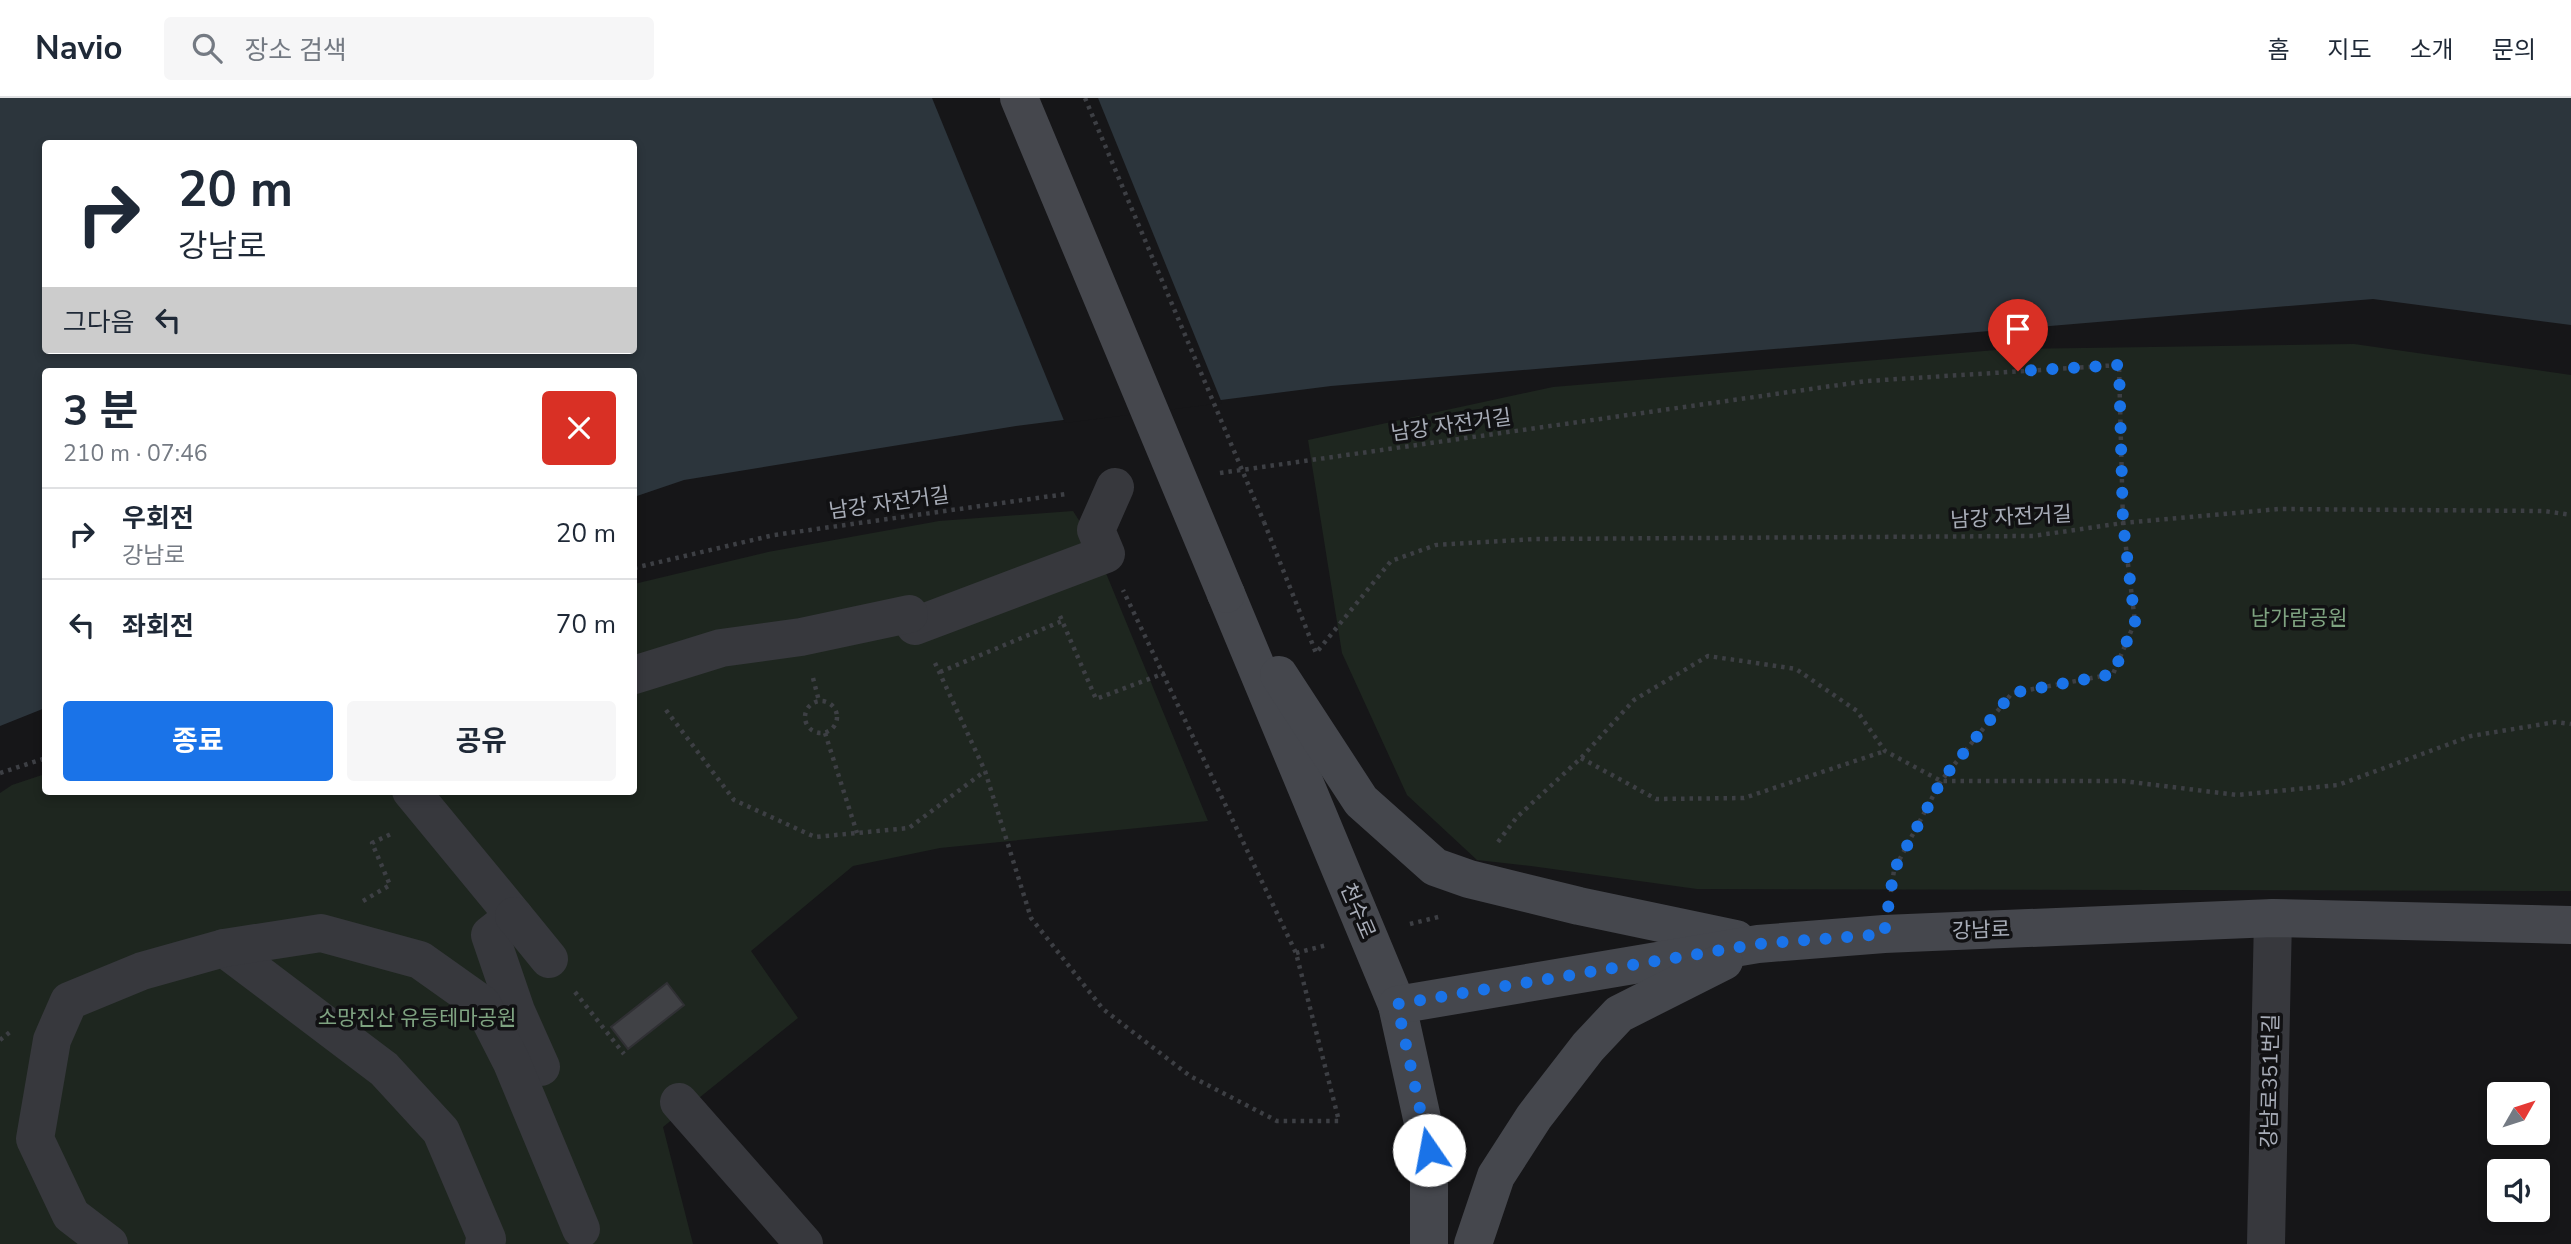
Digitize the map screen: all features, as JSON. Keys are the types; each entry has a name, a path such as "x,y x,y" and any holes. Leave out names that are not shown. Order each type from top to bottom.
{"street":[{"path":"1018,98 1226,594 1361,802 1435,867 1469,879 1579,906 1758,944"},
{"path":"637,674 721,648 912,620 1042,578 1106,554 1096,530 1115,487"},
{"name":"천수로","path":"1226,594 1397,1004 1429,1150 1429,1244"},
{"path":"414,795 549,959"},
{"path":"514,916 490,935 516,1011 556,1103 573,1166 578,1237"},
{"name":"강남로","path":"1397,1004 1758,944 1884,934 2273,918 2571,925"},
{"name":"강남로351번길","path":"2266,1244 2273,918"},
{"path":"109,1244 71,1215 35,1139 52,1040 69,1001 142,971 224,948 321,933 420,960 482,1003 512,1063 578,1237"},
{"path":"1473,1244 1496,1176 1502,1166 1534,1117 1588,1047 1619,1013 1758,944"},
{"path":"224,948 384,1069 441,1131 487,1239 484,1244"},
{"path":"679,1102 804,1244"}],"path":[{"name":"남강 자전거길","path":"1085,98 1264,522 1316,653 1391,561 1436,545 1534,539 2033,536 2123,523 2279,509 2544,511 2571,515"},
{"name":"남강 자전거길","path":"1210,474 1867,381 2119,365 2123,523"},
{"name":"남강 자전거길","path":"637,567 774,535 1115,487"},
{"path":"1884,934 1894,870 1941,781 2012,693 2113,674 2135,622 2123,523"},
{"path":"912,620 940,672 985,771 1031,918 1103,1009 1190,1076 1277,1121 1339,1121 1296,953 1165,673 1106,554"},
{"path":"1042,578 1096,699 1165,673"},
{"path":"940,672 1062,621"},
{"path":"1296,953 1453,913 1469,879 1517,817 1581,758 1634,700 1708,656 1796,669 1857,711 1885,751 1941,781 2123,781 2238,795 2338,785 2471,736 2556,722 2571,724"},
{"path":"637,675 734,800 815,837 909,828 985,771"},
{"path":"819,701 833,707 837,717 833,727 825,733 814,732 805,720 806,710 819,701"},
{"path":"825,733 857,833"},
{"path":"1581,758 1656,799 1744,798 1885,751"},
{"path":"0,773 42,759"},
{"path":"358,904 390,885 372,843 394,832"},
{"path":"549,959 624,1054"}],"green space":[{"name":"남가람공원","path":"2354,344 2571,375 2571,891 1697,889 1477,860 1407,795 1342,653 1308,440 1553,387 2008,349"},
{"name":"소망진산 유등테마공원","path":"1073,511 1094,544 1208,821 940,848 853,866 751,951 798,1018 663,1127 693,1244 0,1244 0,793 12,785 42,775 42,795 637,795 637,583 768,552 939,521"}],"shaded area":[{"path":"0,98 2571,98 2571,325 2373,299 1331,386 1016,426 684,480 637,496 637,368 42,368 42,709 0,726"}],"pier":[{"path":"932,98 1098,98 1222,403 1065,423"}],"building":[{"path":"667,983 684,1005 628,1049 611,1027"}],"route":[{"path":"1429,1150 1397,1004 1758,944 1884,934 1894,870 1941,781 2012,693 2113,674 2135,622 2123,523 2119,365 2018,371"}]}
